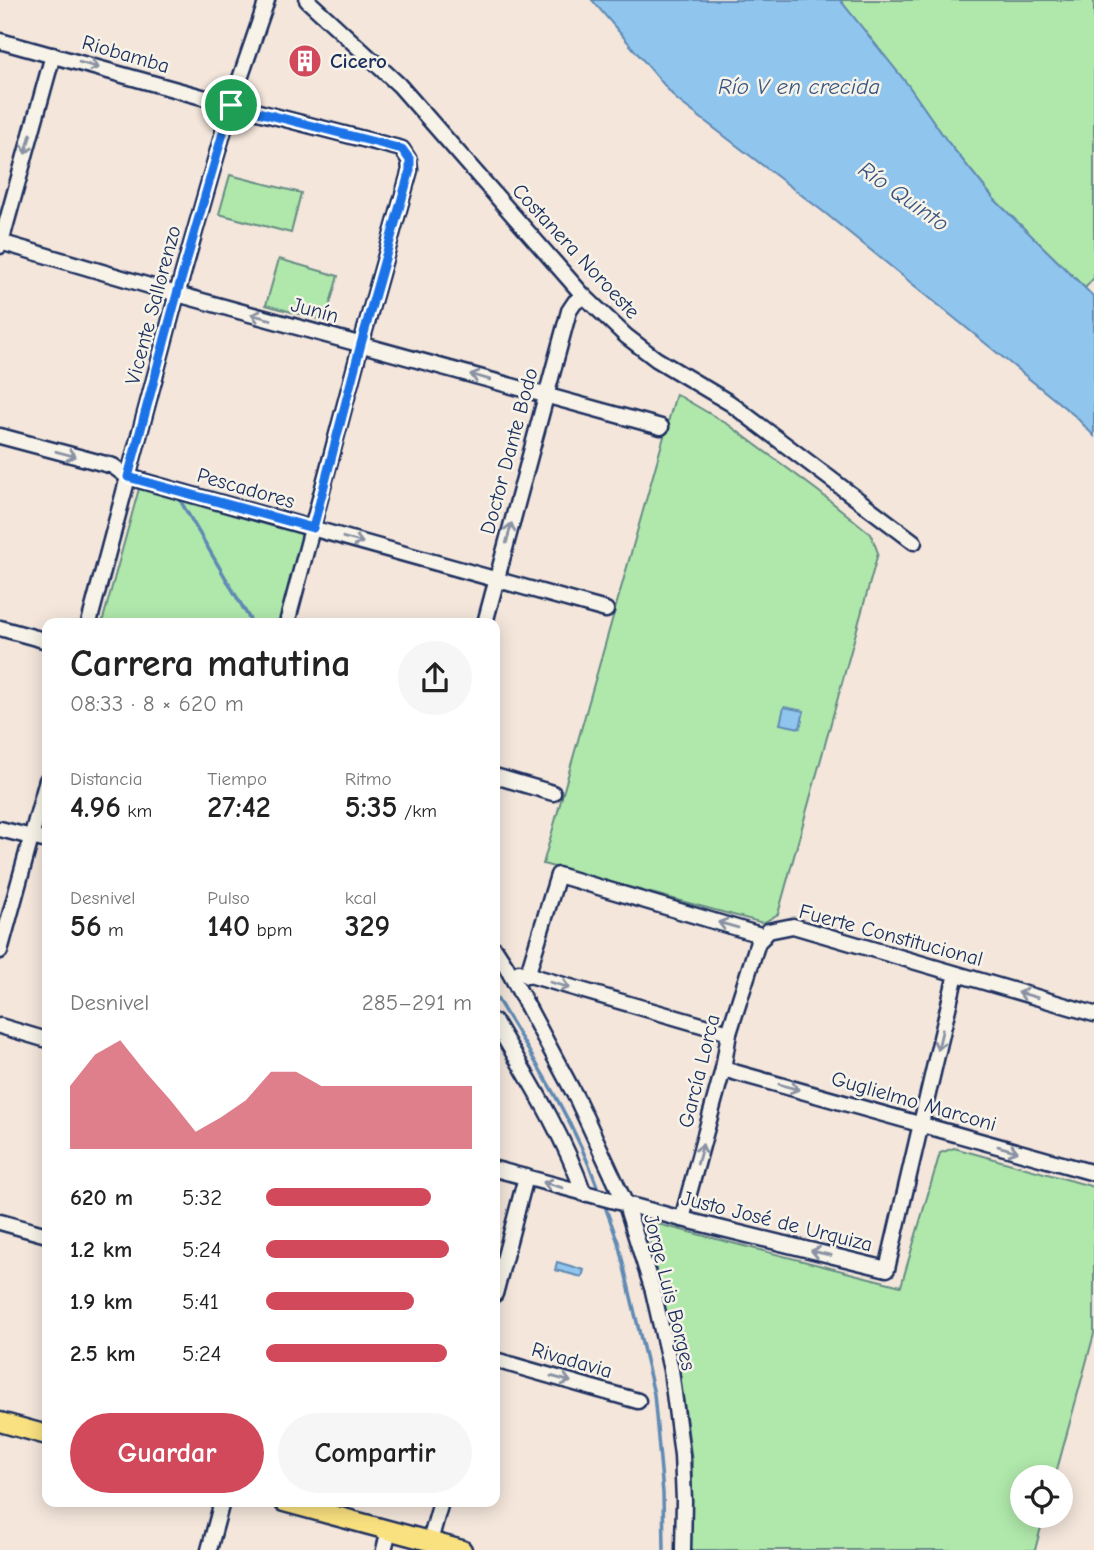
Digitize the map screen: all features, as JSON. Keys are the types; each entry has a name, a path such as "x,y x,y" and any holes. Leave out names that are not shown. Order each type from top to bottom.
{"main road":[{"path":"0,1422 42,1434"},
{"path":"303,1507 462,1550"}],"street":[{"name":"Vicente Sallorenzo","path":"90,618 231,105 267,0"},
{"name":"Costanera Noroeste","path":"307,0 399,85 585,297 626,336 656,359 730,403 914,542"},
{"name":"Riobamba","path":"0,41 402,149 410,160 410,170 361,344"},
{"path":"0,243 53,55"},
{"name":"Junín","path":"0,243 661,427"},
{"name":"Doctor Dante Bodo","path":"486,618 569,311 575,302 585,297"},
{"path":"288,618 361,344"},
{"name":"Pescadores","path":"0,436 113,466 128,477 606,610"},
{"path":"0,628 42,640"},
{"path":"500,777 553,793"},
{"path":"0,951 42,798"},
{"path":"0,829 42,840"},
{"path":"527,976 558,875 764,936"},
{"name":"Fuerte Constitucional","path":"764,936 768,931 793,926 1094,1014"},
{"name":"García Lorca","path":"681,1219 723,1069 729,1033 758,942 764,936"},
{"path":"501,965 527,976 729,1033"},
{"name":"Jorge Luis Borges","path":"501,965 577,1099 626,1205 653,1291 671,1370 682,1455 683,1550"},
{"path":"920,1124 956,974"},
{"path":"0,1026 42,1039"},
{"path":"500,1031 544,1107 577,1173 584,1194"},
{"name":"Guglielmo Marconi","path":"723,1069 1094,1173"},
{"name":"Justo José de Urquiza","path":"500,1169 626,1205 887,1269 920,1124"},
{"path":"500,1275 526,1177"},
{"path":"0,1222 42,1234"},
{"name":"Rivadavia","path":"500,1361 638,1401"},
{"path":"209,1550 221,1507"},
{"path":"430,1541 440,1507"},
{"path":"384,1550 390,1530"}],"green space":[{"path":"840,0 1094,0 1094,278 1085,288 994,199"},
{"path":"230,175 301,193 291,233 219,214"},
{"path":"279,259 338,276 325,321 266,305"},
{"path":"676,394 729,425 818,491 871,534 878,553 778,914 763,923 543,864"},
{"path":"140,485 303,532 280,618 103,618"},
{"path":"954,1148 1094,1187 1094,1334 1058,1465 1010,1465 1010,1528 1041,1528 1035,1550 691,1550 692,1461 684,1402 646,1221 901,1286 940,1153"}],"water":[{"name":"Río V en crecida","path":"592,0 840,0 994,199 1094,297 1094,436 1075,416 825,213 676,99"},
{"path":"784,707 804,711 800,728 780,724"},
{"path":"557,1262 584,1270 582,1277 555,1270"}],"waterway":[{"path":"177,495 249,618"},
{"path":"500,1003 564,1112 597,1186"},
{"path":"606,1209 618,1242 654,1394 663,1493 664,1550"}],"place":[{"name":"Cicero","path":"305,61"}],"route":[{"path":"231,105 402,149 410,160 410,170 313,528 128,477 231,105"}],"water label":[{"name":"Río Quinto","path":"904,196"}]}
